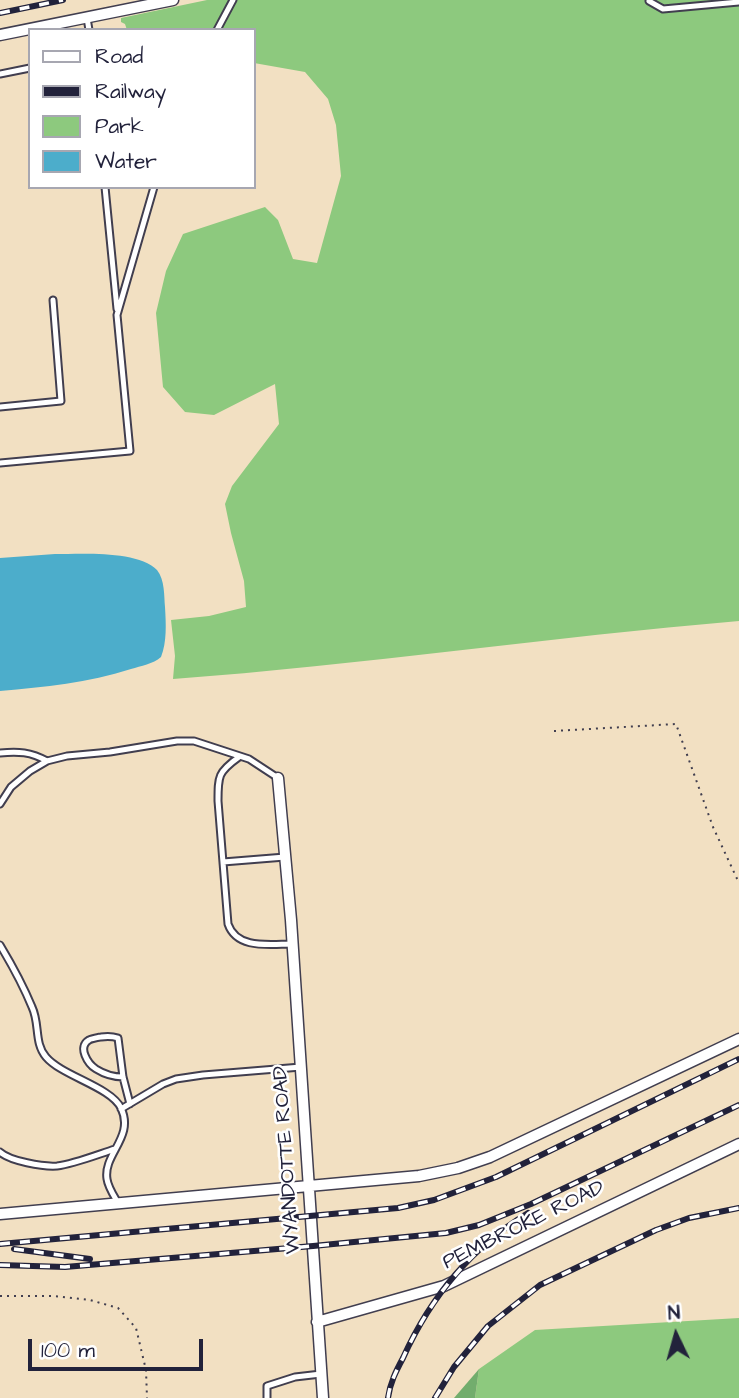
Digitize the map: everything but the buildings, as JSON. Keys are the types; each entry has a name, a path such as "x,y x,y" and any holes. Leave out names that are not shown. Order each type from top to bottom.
{"street":[{"path":"36,28 173,0"},
{"path":"0,35 28,30"},
{"name":"WYANDOTTE ROAD","path":"278,778 293,944 323,1398"},
{"path":"0,1214 419,1176 458,1168 490,1157 739,1039"},
{"name":"PEMBROKE ROAD","path":"317,1322 444,1286 739,1144"}],"lane":[{"path":"218,28 233,0"},
{"path":"648,0 663,9 739,2"},
{"path":"87,18 89,28"},
{"path":"0,74 28,68"},
{"path":"0,463 130,451 104,189"},
{"path":"117,315 153,189"},
{"path":"0,407 61,401 53,300"},
{"path":"0,804 11,787 47,761 177,741 194,741 249,759 278,778"},
{"path":"0,753 20,751 47,761"},
{"path":"239,757 224,768 218,785 230,931 244,941 257,944 293,944"},
{"path":"223,862 285,857"},
{"path":"0,945 15,969 34,1010 39,1045 47,1059 101,1091 117,1102 121,1109 124,1134 106,1174 107,1182 118,1203"},
{"path":"123,1077 113,1077 96,1070 86,1060 84,1050 90,1039 107,1036 118,1038 130,1104"},
{"path":"121,1109 163,1084 188,1077 301,1067"},
{"path":"0,1152 6,1157 27,1163 56,1166 115,1149"},
{"path":"267,1398 267,1386 295,1377 321,1374"}],"path":[{"path":"554,731 676,724 713,827 739,883"},
{"path":"0,1296 54,1296 90,1300 118,1308 136,1328 146,1370 147,1398"}],"green space":[{"path":"207,0 739,0 739,621 173,679 175,656 171,620 209,616 246,607 244,581 225,504 232,486 279,424 275,384 214,415 185,412 163,387 156,313 166,271 183,234 265,207 278,220 293,259 317,263 341,176 336,125 328,99 305,72 256,63 256,28 126,28 121,18"},
{"path":"739,1318 739,1398 475,1398 479,1369 535,1330"},
{"path":"479,1369 475,1398 454,1398"}],"water":[{"path":"55,554 123,556 137,559 157,570 163,583 165,613 165,639 161,657 147,664 99,678 0,691 0,558"}],"railway":[{"path":"0,13 63,0"},
{"path":"0,1244 398,1208 434,1200 496,1177 739,1059"},
{"path":"0,1265 65,1267 446,1233 479,1225 531,1204 739,1105"},
{"path":"435,1398 454,1367 488,1326 540,1285 656,1230 689,1218 739,1208"},
{"path":"388,1398 394,1377 414,1336 440,1295 471,1258 528,1213"},
{"path":"14,1249 90,1259"}]}
